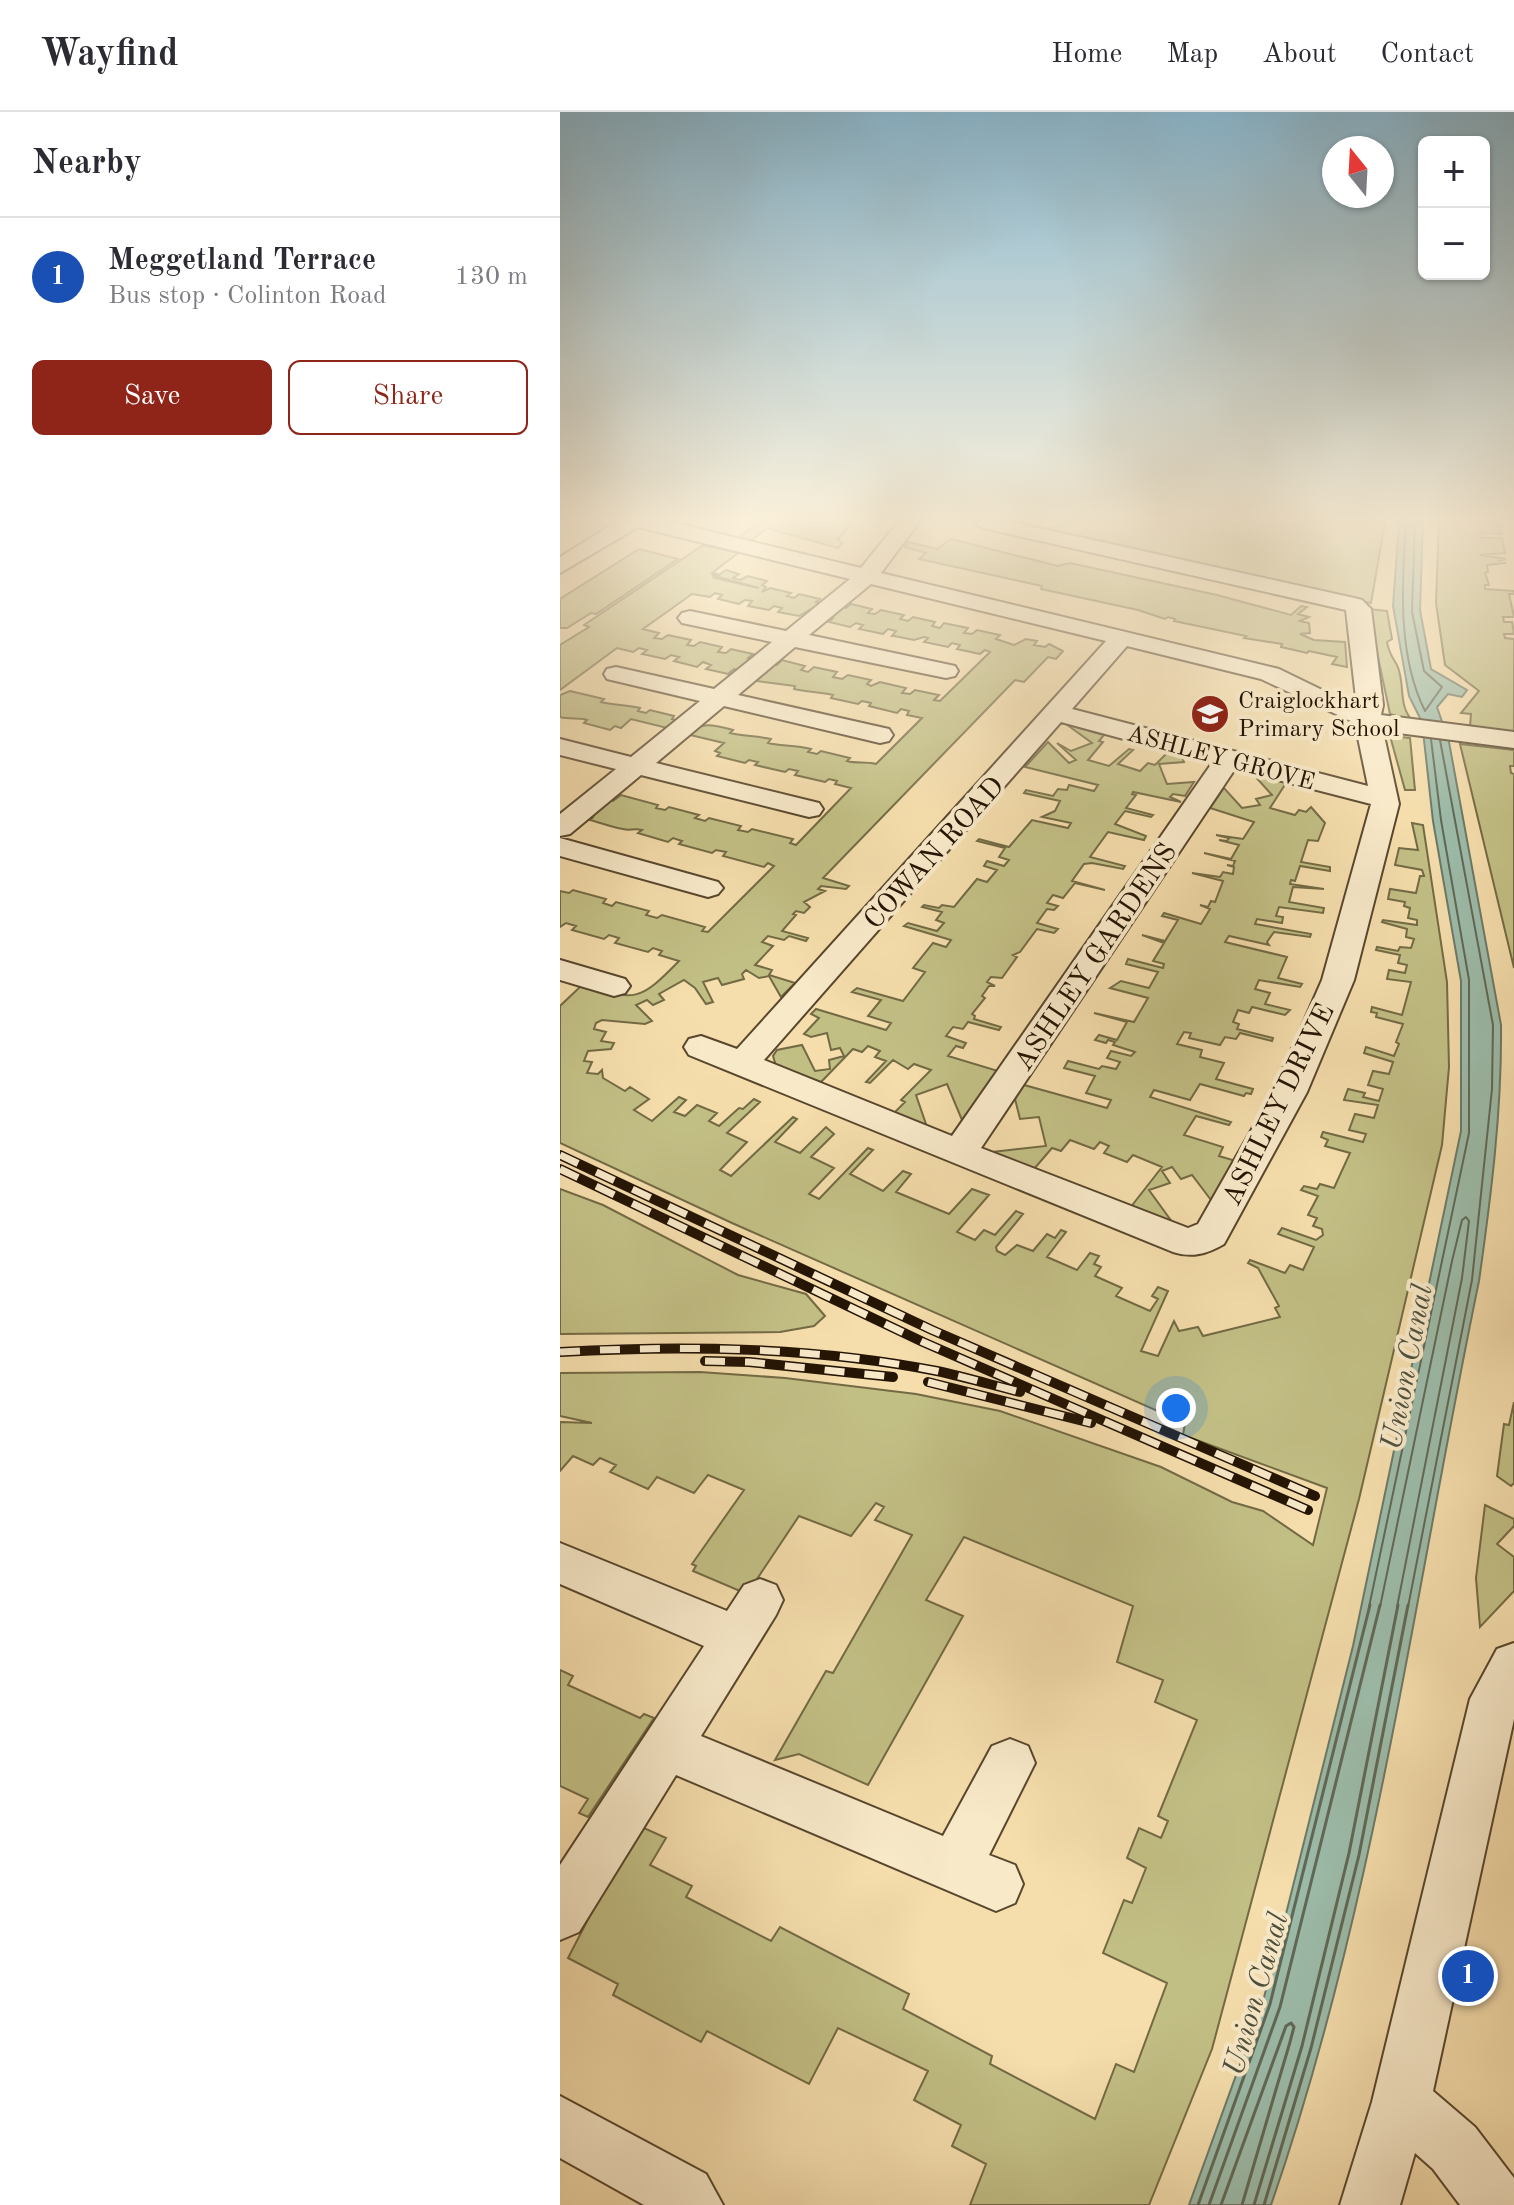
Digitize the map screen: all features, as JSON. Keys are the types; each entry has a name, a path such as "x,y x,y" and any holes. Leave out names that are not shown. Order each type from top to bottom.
{"street":[{"path":"698,620 946,671"},
{"path":"560,828 814,620"},
{"path":"1042,620 1279,677 1367,719 1412,729 1514,740"},
{"name":"ASHLEY DRIVE","path":"701,1047 1178,1240 1194,1242 1207,1237 1263,1145 1315,1038 1338,980 1385,797 1367,719 1370,705 1361,620"},
{"name":"COWAN ROAD","path":"743,1063 1121,639"},
{"path":"616,674 880,735"},
{"name":"ASHLEY GROVE","path":"1058,713 1355,793 1385,797"},
{"path":"560,747 809,809"},
{"name":"ASHLEY GARDENS","path":"959,1153 1229,758"},
{"path":"560,847 708,888"},
{"path":"567,980 614,986"},
{"path":"560,1563 748,1618 560,1911"},
{"path":"1370,2205 1401,2102 1507,1691"},
{"path":"665,1746 975,1876 1010,1763"},
{"path":"1401,2102 1454,2148 1497,2205"},
{"path":"560,2125 685,2195 693,2205"}],"shaded area":[{"path":"560,620 580,620 567,628 560,628"},
{"path":"592,620 656,620 643,629 659,633 654,638 662,639 668,635 691,640 687,645 694,646 700,642 722,647 718,652 726,653 731,649 753,654 748,658 752,659 728,674 706,669 711,665 703,662 697,667 674,661 679,657 671,655 665,659 642,654 647,650 639,648 633,652 617,648 560,690 560,645 589,627 584,625"},
{"path":"925,620 935,622 932,626 940,628 944,623 968,628 964,633 972,634 977,630 1000,635 996,639 1014,645 1026,639 1037,641 1034,645 1045,647 1049,644 1063,651 1056,659 1048,657 1024,682 1015,680 823,878 849,886 846,889 821,886 818,889 825,891 804,902 810,907 804,913 796,911 793,914 796,915 782,931 808,938 806,941 789,936 784,940 768,936 762,942 773,946 755,965 772,970 769,975 795,983 781,997 769,976 759,978 746,970 742,974 744,979 722,985 718,978 703,982 713,1002 706,1004 695,988 684,980 659,994 664,1000 653,1005 647,1000 636,1005 652,1021 645,1024 602,1020 596,1023 594,1029 606,1032 601,1041 614,1043 611,1049 588,1051 584,1061 592,1062 587,1073 598,1074 602,1070 603,1078 625,1091 630,1087 649,1099 634,1110 652,1121 679,1097 686,1100 674,1112 685,1116 697,1105 717,1113 709,1121 719,1126 754,1099 760,1102 727,1133 747,1142 720,1170 731,1176 793,1117 797,1119 775,1142 800,1153 826,1127 834,1134 811,1157 834,1168 809,1194 819,1199 868,1148 873,1150 850,1174 883,1191 903,1171 911,1174 896,1192 949,1214 972,1189 989,1195 957,1232 975,1240 984,1230 995,1235 1016,1211 1023,1214 996,1247 1005,1255 1017,1245 1033,1251 1047,1234 1055,1238 1061,1230 1066,1232 1047,1257 1077,1270 1090,1253 1099,1256 1094,1264 1101,1267 1095,1276 1122,1288 1116,1296 1150,1311 1158,1299 1152,1296 1158,1287 1168,1291 1141,1351 1158,1356 1174,1321 1179,1331 1198,1327 1203,1336 1280,1317 1275,1308 1279,1306 1258,1268 1248,1263 1250,1260 1285,1273 1290,1265 1303,1270 1314,1247 1278,1234 1282,1228 1316,1240 1323,1235 1322,1229 1313,1226 1317,1218 1308,1215 1318,1196 1301,1190 1304,1186 1317,1189 1320,1184 1334,1188 1350,1153 1325,1146 1328,1140 1321,1137 1323,1132 1363,1142 1366,1134 1349,1130 1355,1114 1374,1118 1378,1105 1344,1100 1348,1089 1365,1093 1363,1097 1379,1101 1383,1089 1368,1085 1373,1071 1389,1074 1393,1062 1364,1053 1366,1047 1394,1056 1399,1044 1396,1042 1403,1024 1376,1017 1377,1013 1371,1012 1372,1007 1402,1015 1411,982 1387,979 1389,970 1405,973 1407,965 1398,963 1400,955 1376,950 1377,947 1398,951 1400,947 1411,948 1414,939 1406,937 1407,929 1382,922 1417,925 1417,920 1408,918 1410,908 1404,906 1405,902 1388,899 1390,889 1416,893 1420,876 1424,876 1422,870 1395,865 1399,848 1418,850 1412,823 1423,825 1447,982 1449,1067 1442,1145 1359,1499 1212,2049 1149,2205 970,2205 986,2164 952,2146 961,2125 914,2100 928,2071 838,2028 809,2084 707,2031 701,2042 613,1995 618,1984 568,1958 599,1898 644,1828 666,1838 650,1865 692,1886 686,1897 771,1941 780,1927 909,1994 903,2009 992,2056 990,2064 1095,2119 1116,2064 1134,2072 1167,1983 1103,1953 1124,1900 1132,1903 1146,1868 1127,1858 1139,1828 1161,1838 1168,1821 1158,1816 1197,1720 1155,1702 1163,1680 1117,1662 1133,1606 964,1537 926,1600 963,1616 868,1785 799,1754 775,1760 826,1671 833,1673 912,1535 875,1520 884,1507 876,1503 851,1536 799,1516 747,1594 693,1571 696,1566 692,1564 744,1490 708,1475 694,1493 657,1477 648,1489 610,1472 616,1465 600,1458 593,1465 573,1456 560,1471 560,1422 592,1423 560,1416 560,1373 700,1372 785,1378 916,1394 1000,1411 1161,1467 1232,1502 1263,1511 1313,1545 1327,1488 1183,1435 1185,1423 732,1223 560,1143 560,1006 582,985 614,994 645,991 679,961 659,955 662,951 653,948 648,952 615,943 619,938 609,935 604,939 572,930 576,926 566,923 560,927 560,891 569,893 573,890 606,899 603,903 612,906 616,902 649,911 646,915 657,918 662,915 705,927 702,931 708,932 774,866 768,863 764,867 723,856 726,852 716,850 712,853 679,844 682,841 673,838 668,842 638,833 642,830 626,830 590,820 593,817 588,815 607,800 613,801 621,795 658,805 656,808 665,810 669,807 699,815 695,818 705,821 709,818 741,826 738,830 748,832 752,829 793,839 790,843 796,845 851,788 829,779 825,782 795,775 798,771 789,769 785,772 755,765 758,762 749,760 745,763 717,756 720,753 715,751 724,743 686,734 697,727 714,726 733,730 730,733 771,739 768,743 811,749 808,752 817,754 821,751 850,758 847,761 851,762 876,764 922,718 907,715 909,711 901,709 897,713 869,706 871,703 862,701 858,704 831,698 833,695 757,681 759,678 754,677 770,664 777,665 782,660 805,666 801,670 808,672 814,667 837,672 833,677 842,679 848,675 871,680 867,684 871,686 880,682 906,688 902,693 910,694 915,690 939,695 934,700 940,701 990,652 985,650 980,654 957,649 960,645 952,643 948,647 924,642 928,638 924,637 914,640 892,636 896,631 888,629 883,634 859,629 863,625 856,623 850,627 829,622"},
{"path":"1303,620 1300,621 1309,623 1310,633 1300,634 1314,640 1345,642 1347,667 1332,664 1337,657 1307,653 1281,647 1282,644 1174,621"},
{"path":"1370,620 1389,620 1392,639 1387,642 1400,672 1405,708 1413,721 1390,714"},
{"path":"1438,620 1512,622 1514,634 1504,634 1505,638 1514,639 1514,732 1470,727 1471,714 1461,713 1479,691 1445,665"},
{"path":"570,691 604,699 601,702 640,708 638,711 646,713 650,710 674,716 672,719 677,720 667,728 631,719 621,728 615,726 610,730 584,723 587,720 584,719 560,717 560,695"},
{"path":"1066,724 1104,735 1099,741 1103,742 1088,760 1109,766 1129,749 1133,750 1118,764 1140,771 1148,763 1155,765 1168,752 1181,755 1184,762 1159,764 1167,784 1194,782 1185,796 1173,794 1170,797 1181,802 1133,792 1136,795 1126,808 1153,815 1125,811 1115,824 1146,836 1144,840 1108,832 1090,857 1125,866 1123,869 1084,864 1072,881 1105,890 1075,883 1063,898 1053,895 1047,903 1058,906 1054,910 1047,909 1037,923 1058,929 1054,933 1037,929 1020,952 1013,955 1017,957 1002,978 991,977 987,982 995,986 989,986 982,996 985,998 972,1014 974,1019 1001,1027 999,1030 968,1022 963,1029 953,1027 946,1036 966,1043 963,1048 956,1046 948,1056 998,1071 962,1120 947,1084 916,1095 927,1127 893,1114 905,1102 901,1100 931,1070 914,1064 908,1069 893,1060 870,1083 866,1082 886,1061 875,1057 880,1051 868,1046 862,1052 853,1049 821,1082 776,1066 773,1056 777,1050 802,1045 815,1071 830,1069 829,1060 844,1056 840,1048 831,1050 827,1033 811,1037 804,1034 819,1018 811,1014 816,1009 886,1030 891,1023 868,1016 881,1000 852,992 857,988 903,1001 925,972 913,968 933,943 946,947 951,940 904,926 908,923 937,931 944,923 936,920 942,912 922,907 924,905 954,907 977,879 987,882 997,870 984,866 987,861 1004,866 1009,860 999,857 1005,848 977,841 979,839 1009,847 1032,820 1068,828 1071,823 1042,817 1055,811 1060,801 1024,793 1026,790 1053,796 1058,789 1067,790 1069,785 1094,791 1098,785 1025,767 1048,742 1069,763 1076,760 1057,743 1071,751 1092,743"},
{"path":"1390,736 1410,738 1415,790 1405,790"},
{"path":"1460,744 1514,750 1514,766 1510,766 1514,774 1514,968"},
{"path":"1253,774 1286,783 1270,808 1295,815 1299,810 1306,812 1311,807 1325,823 1318,841 1308,840 1301,862 1330,867 1330,871 1300,866 1295,881 1291,880 1290,884 1324,889 1293,887 1289,902 1324,908 1323,913 1279,907 1276,916 1283,917 1282,923 1257,919 1255,924 1311,934 1310,937 1274,932 1267,942 1269,945 1229,936 1225,942 1287,957 1278,978 1302,984 1300,987 1259,980 1255,989 1270,993 1265,1004 1290,1010 1285,1015 1252,1007 1249,1013 1238,1010 1233,1022 1239,1024 1237,1029 1273,1038 1272,1041 1240,1033 1236,1039 1225,1037 1220,1045 1189,1038 1191,1033 1184,1032 1177,1044 1202,1050 1200,1057 1224,1063 1216,1079 1253,1089 1251,1094 1244,1096 1200,1084 1190,1100 1154,1090 1150,1097 1231,1122 1229,1125 1196,1116 1184,1135 1223,1147 1219,1156 1236,1161 1214,1204 1192,1175 1181,1179 1172,1167 1162,1171 1170,1183 1149,1190 1175,1226 1130,1208 1162,1167 1133,1155 1127,1162 1104,1153 1109,1146 1100,1142 1094,1149 1070,1140 1061,1151 1052,1148 1034,1169 992,1152 1046,1146 1039,1117 1020,1119 1015,1099 1024,1085 1107,1108 1111,1100 1086,1093 1095,1076 1064,1068 1068,1061 1099,1069 1102,1066 1116,1069 1120,1062 1107,1058 1111,1051 1131,1056 1135,1052 1113,1045 1115,1042 1095,1040 1099,1035 1117,1040 1127,1022 1094,1013 1134,1022 1148,998 1110,988 1121,981 1149,988 1158,972 1126,964 1128,959 1163,968 1164,964 1153,961 1164,943 1142,935 1165,941 1178,920 1162,916 1164,913 1201,924 1210,909 1200,905 1208,907 1211,901 1215,902 1223,881 1192,873 1220,877 1223,872 1233,874 1234,867 1227,865 1233,866 1235,861 1204,853 1231,859 1239,845 1219,840 1227,841 1229,838 1216,835 1243,839 1254,822 1210,808 1224,788 1242,808 1260,805 1256,799 1272,795"},
{"path":"560,1189 603,1205 738,1275 806,1294 825,1316 814,1326 780,1332 560,1334"},
{"path":"1514,1402 1514,1483 1511,1486 1497,1476 1504,1424 1509,1425"},
{"path":"1485,1505 1514,1519 1514,1526 1497,1544 1514,1557 1514,1591 1480,1627 1476,1578"},
{"path":"560,1670 573,1676 568,1685 640,1718 644,1714 654,1718 588,1817 579,1813 588,1799 560,1786"}],"water":[{"path":"1395,620 1422,620 1431,669 1467,690 1462,697 1448,694 1437,707 1449,742 1501,1025 1498,1121 1479,1281 1366,1862 1307,2092 1271,2205 1189,2205 1263,2001 1288,1906 1353,1646 1461,1131 1461,981 1433,821 1422,722 1409,696"}],"railway":[{"path":"560,1155 932,1330 1315,1496"},
{"path":"560,1169 923,1342 1308,1510"},
{"path":"560,1352 702,1349 844,1357 937,1371 1020,1392"},
{"path":"705,1361 749,1362 893,1377"},
{"path":"928,1382 1091,1423"}],"place":[{"name":"Craiglockhart Primary School","path":"1210,714"},
{"name":"Meggetland Terrace","path":"1468,1976"}],"water label":[{"name":"Union Canal","path":"1406,1367"},
{"name":"Union Canal","path":"1255,1994"}]}
